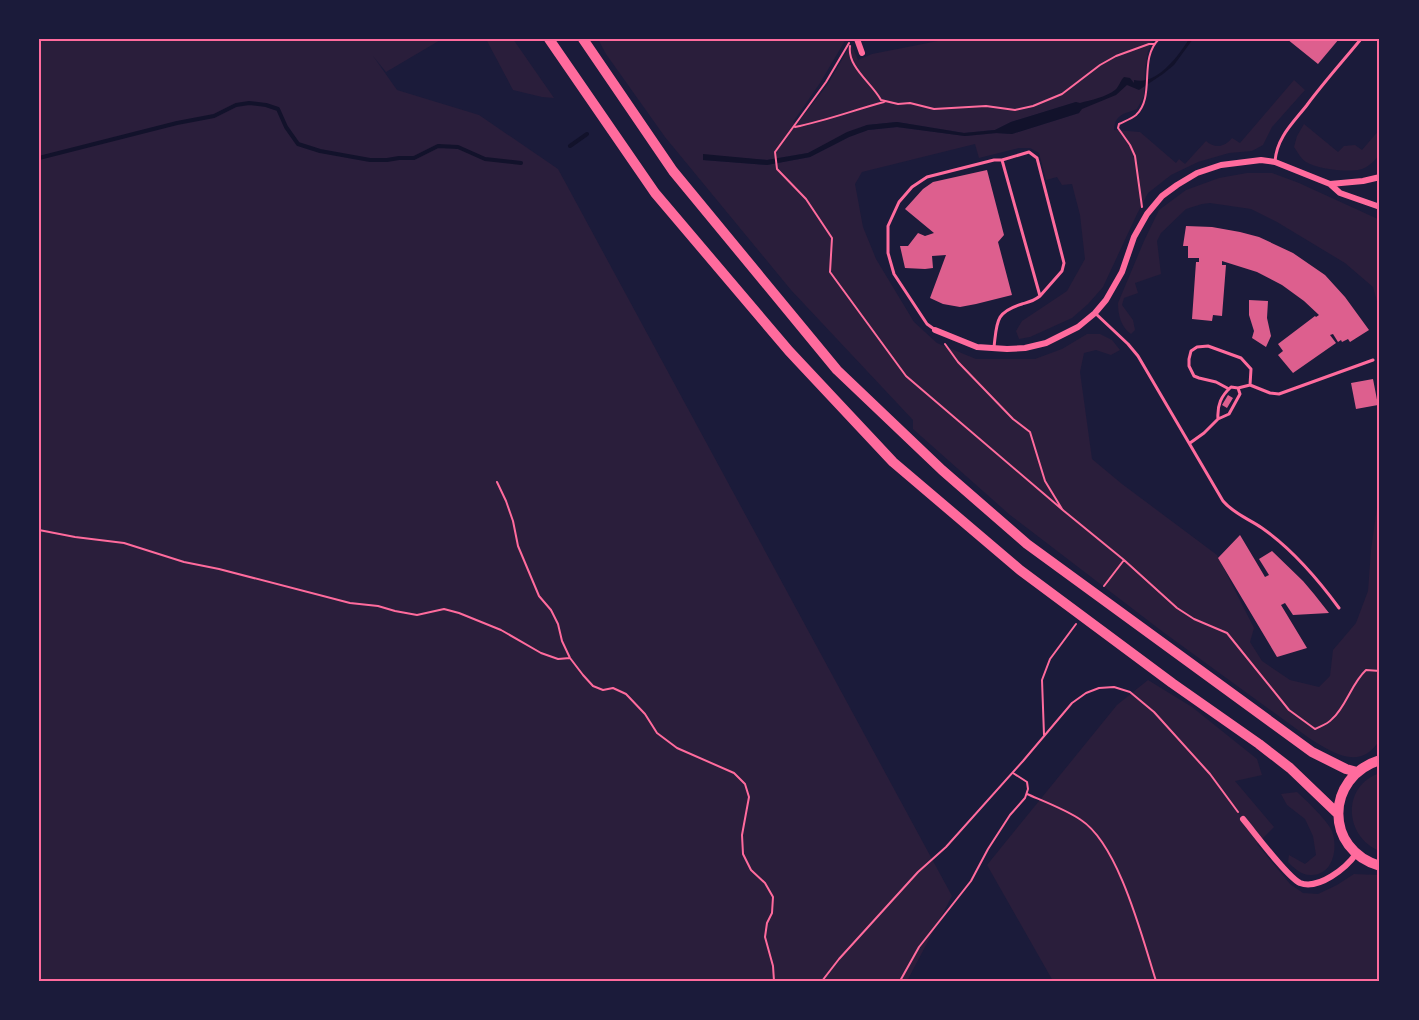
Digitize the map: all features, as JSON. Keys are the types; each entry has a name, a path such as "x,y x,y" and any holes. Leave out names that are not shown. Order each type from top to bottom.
{"highway":[{"path":"549,39 655,193 789,351 893,462 1020,570 1290,768 1338,814"},
{"path":"583,39 673,171 837,370 942,470 1027,544 1312,753 1346,769 1357,771"},
{"path":"1380,760 1357,771 1346,785 1341,794 1338,814 1340,827 1348,845 1356,854 1380,866"}],"street":[{"path":"857,39 862,54"},
{"path":"935,330 977,347 993,349 1025,348 1046,343 1078,327 1106,300 1122,272 1134,237 1147,214 1162,196 1197,173 1221,165 1261,160 1275,162 1330,184 1340,193 1380,207"},
{"path":"1330,184 1380,177"},
{"path":"1244,819 1284,869 1299,882 1310,884 1324,880 1337,873 1356,854"}],"lane":[{"path":"1275,162 1276,152 1286,130 1361,39"},
{"path":"935,330 927,324 894,274 888,253 888,226 899,202 912,187 927,177 1029,152 1036,158 1064,263 1062,271 1040,296 1035,300 1007,309 1000,316 993,349"},
{"path":"1002,160 1040,296"},
{"path":"1095,313 1138,356 1230,509 1261,528 1300,560 1339,608"},
{"path":"1229,389 1216,382 1194,376 1189,366 1191,351 1197,347 1208,346 1241,358 1251,369 1250,385"},
{"path":"1218,419 1218,403 1231,387 1250,385 1279,394 1373,360"},
{"path":"1190,444 1218,419 1229,414 1240,394 1238,388"}],"path":[{"path":"1147,214 1140,206 1135,156 1118,128 1119,124 1135,116 1141,109 1145,99 1148,62 1154,44 1159,39"},
{"path":"1154,44 1116,56 1100,65 1062,94 1033,106 1015,110 986,106 934,109 881,99 876,89 865,81 857,68 849,52 850,40 826,82 775,152 777,169 806,199 832,238 830,272 906,376 1124,560 1177,608 1194,619 1227,633 1289,710 1315,729 1335,717 1358,677 1366,670 1380,671"},
{"path":"793,128 887,101"},
{"path":"935,330 958,362 1012,419 1030,432 1045,481 1064,511"},
{"path":"497,482 513,521 518,546 528,572 539,596 551,610 558,624 562,641 570,658 593,686 603,690 613,688 626,694 645,714 657,733 678,748 734,772 745,784 749,797 742,835 743,854 750,870 765,883 772,897 772,913 767,923 765,937 773,966 774,981"},
{"path":"39,530 124,543 183,562 350,603 378,606 417,615 444,609 501,630 541,653 558,659 570,658"},
{"path":"1044,735 1042,680 1050,659"},
{"path":"822,981 918,872 946,847 1072,703 1086,693 1099,688 1114,687 1130,692 1154,712 1210,774 1244,819"},
{"path":"900,981 919,947 970,881 1010,815 1025,798 1028,789 1027,782 1012,773"},
{"path":"1027,794 1080,819 1096,832 1113,860 1156,981"}],"shaded area":[{"path":"39,39 442,39 386,72 373,56 397,90 479,115 558,169 952,896 907,981 39,981"},
{"path":"486,39 513,39 554,98 513,90"},
{"path":"598,39 846,39 793,122 796,125 828,84 851,44 858,60 872,54 948,39 1154,39 1148,51 1145,68 1144,96 1137,109 1118,118 1114,130 1140,132 1176,163 1179,159 1185,164 1206,141 1220,146 1232,138 1240,143 1294,80 1305,90 1272,127 1263,145 1252,151 1229,153 1198,162 1171,175 1148,193 1103,287 1072,318 1030,337 1019,339 1016,331 1022,321 1067,291 1085,259 1080,215 1072,184 1062,185 1057,177 1046,180 1039,153 1030,148 1019,148 979,158 975,144 862,172 855,184 863,227 876,259 914,322 937,343 976,359 1035,359 1062,349 1087,334 1100,334 1112,340 1120,350 1111,355 1096,350 1084,353 1080,372 1092,459 1217,555 1254,628 1250,642 1262,661 1290,680 1319,687 1330,676 1333,650 1356,623 1368,591 1380,486 1380,739 1372,749 1364,755 1346,756 1337,754 1309,738 1163,632 1010,515 913,429 913,420 791,290 665,137 606,54","holes":["1076,102 1079,113 1012,134 965,136 897,127 868,130 810,157 767,165 703,160 704,155 767,160 808,153 867,125 897,122 964,133 995,130 1011,122"]},
{"path":"1189,39 1193,39 1174,65 1139,90 1127,85 1116,95 1082,109 1079,113 1012,134 965,136 897,127 868,130 810,157 767,165 703,160 703,154 767,160 808,153 847,132 867,125 897,122 964,133 995,130 1011,122 1103,96 1116,89 1124,77 1130,78 1134,83 1134,80 1143,81 1151,78 1166,68"},
{"path":"1304,124 1338,152 1344,146 1355,145 1362,150 1380,129 1380,154 1362,169 1350,171 1318,167 1302,159 1294,147"},
{"path":"1247,173 1272,173 1380,220 1380,312 1373,287 1345,263 1251,209 1210,203 1186,209 1161,233 1157,241 1161,274 1135,283 1138,293 1124,298 1122,305 1133,320 1135,330 1131,334 1121,320 1118,303 1159,210 1186,190 1219,178"},
{"path":"1148,680 1192,707 1257,759 1262,775 1235,781 1274,827 1257,844 1290,884 1303,893 1318,894 1354,874 1380,875 1380,981 1053,981 987,865 1117,705"},
{"path":"1380,773 1380,851 1359,835 1352,812 1353,800 1358,789 1367,780"},
{"path":"1297,792 1321,816 1334,837 1334,852 1330,865 1325,870 1312,875 1298,871 1288,862 1289,855 1305,864 1316,855 1313,836 1305,819 1287,805 1281,794"}],"building":[{"path":"1287,39 1339,39 1318,64"},
{"path":"987,170 1004,235 998,242 1012,295 960,307 943,304 930,298 946,255 932,256 933,268 905,268 900,246 908,246 918,233 925,236 934,233 905,209 923,189 933,182"},
{"path":"1186,226 1212,227 1240,232 1259,237 1293,253 1325,275 1345,297 1369,330 1350,342 1348,339 1338,342 1333,334 1330,335 1336,343 1293,373 1278,355 1283,351 1278,344 1319,315 1282,285 1257,272 1222,261 1222,265 1226,265 1222,316 1213,315 1212,321 1192,319 1196,262 1199,262 1199,258 1188,258 1188,246 1183,246"},
{"path":"1249,300 1268,301 1267,318 1271,336 1266,347 1252,338 1254,331 1249,315"},
{"path":"1373,379 1378,405 1356,409 1351,383"},
{"path":"1228,395 1233,398 1227,408 1222,405"},
{"path":"1240,535 1265,577 1269,575 1259,559 1272,551 1303,581 1329,613 1293,615 1285,603 1281,605 1307,648 1277,657 1218,558"}],"waterway":[{"path":"39,158 177,123 214,116 236,105 249,103 278,109 286,127 298,144 320,151 370,160 387,160 414,158 438,146 458,147 485,159 521,163"},
{"path":"570,146 587,134"}]}
